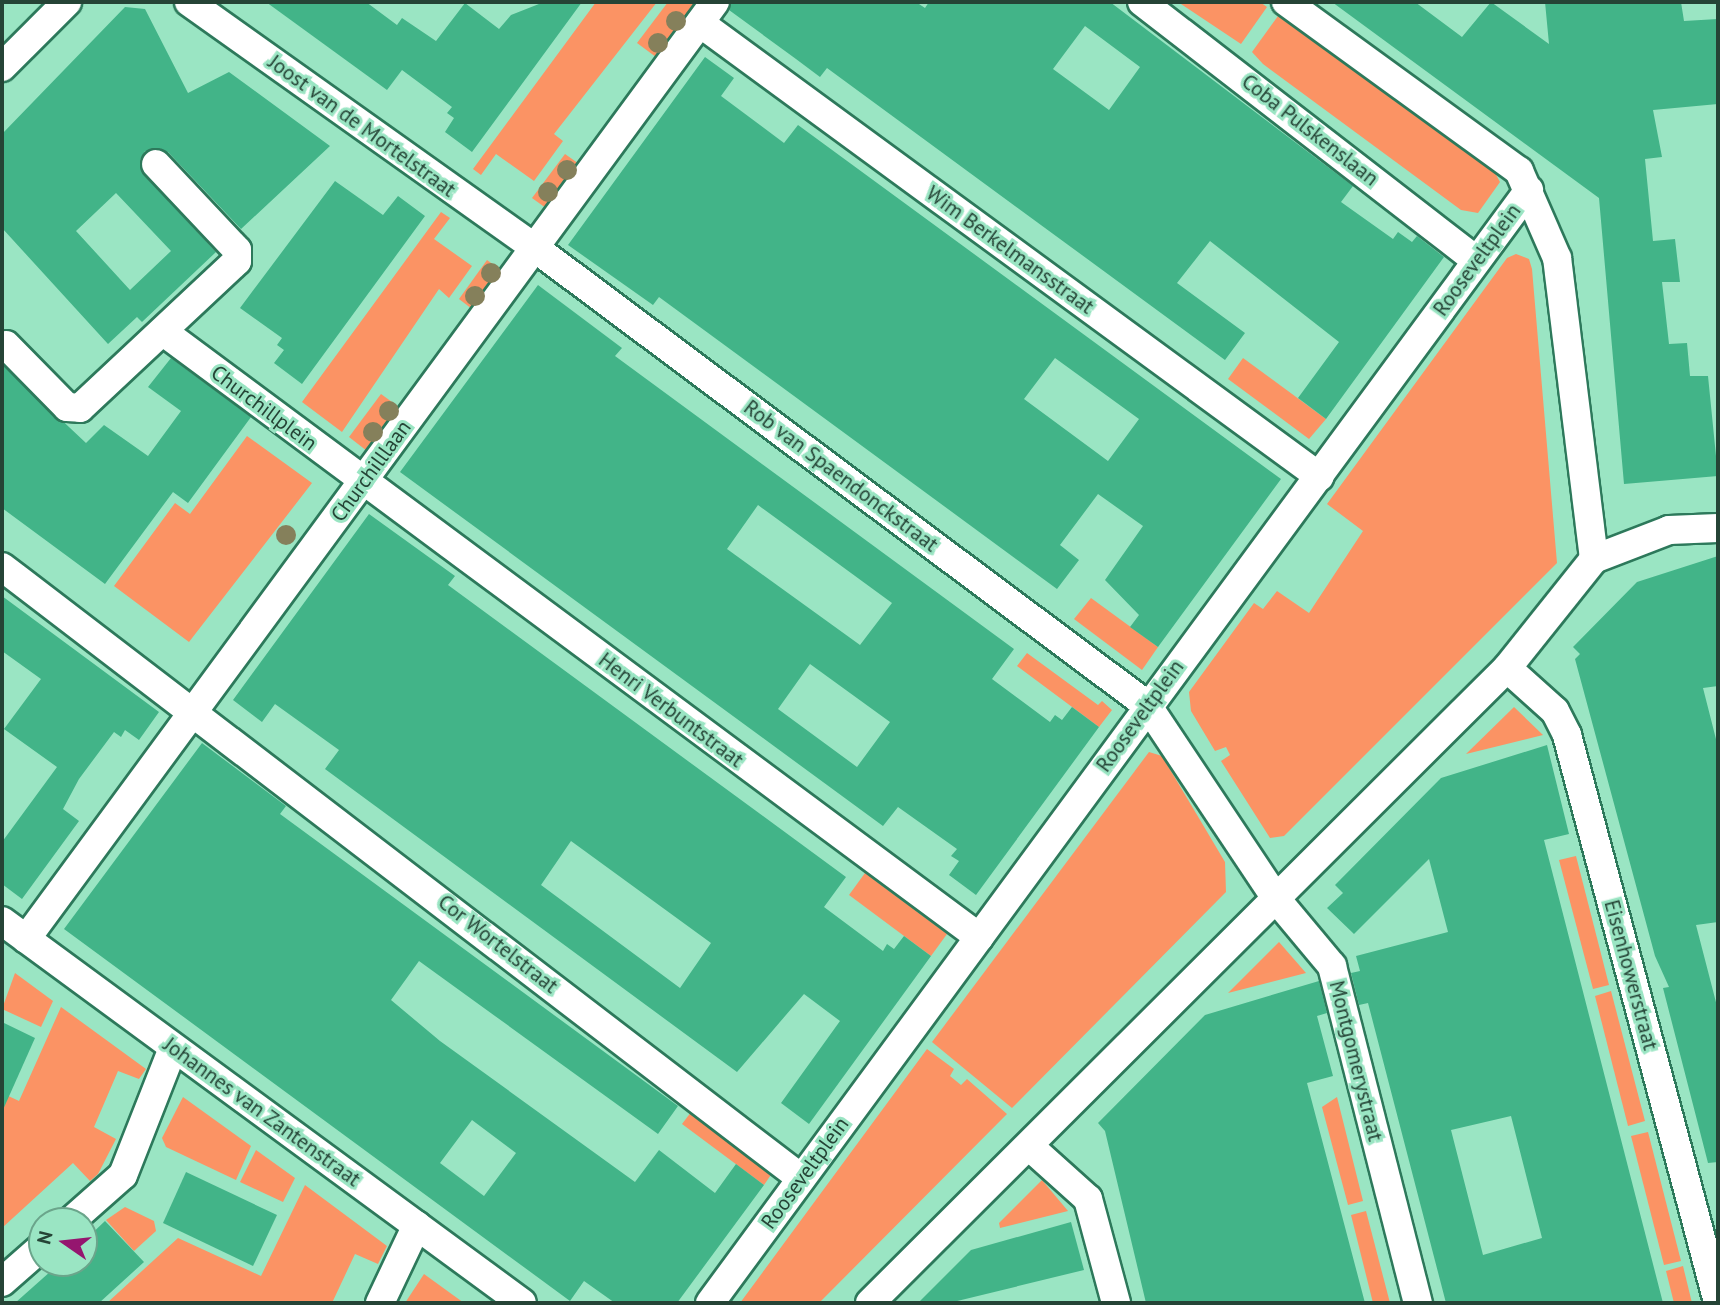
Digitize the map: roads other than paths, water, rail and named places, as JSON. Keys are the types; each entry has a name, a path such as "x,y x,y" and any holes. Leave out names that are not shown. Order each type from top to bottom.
{"street":[{"path":"2,67 66,2"},
{"name":"Joost van de Mortelstraat","path":"190,2 535,248"},
{"name":"Coba Pulskenslaan","path":"1142,2 1476,260"},
{"path":"1286,2 1520,171 1529,190"},
{"name":"Churchilllaan","path":"26,939 708,12"},
{"name":"Wim Berkelmansstraat","path":"708,12 1320,477"},
{"path":"6,345 67,407 80,408 165,333 237,261 237,250 156,164"},
{"name":"Rooseveltplein","path":"710,1303 1147,705 1320,477 1529,190"},
{"name":"Rooseveltplein","path":"1529,190 1557,258 1594,559"},
{"name":"Rob van Spaendonckstraat","path":"535,248 1147,705"},
{"name":"Churchillplein","path":"165,333 365,480"},
{"name":"Henri Verbuntstraat","path":"365,480 979,937"},
{"path":"870,1303 1278,900 1507,668 1594,559 1669,530 1718,527"},
{"path":"2,567 195,710"},
{"name":"Eisenhowerstraat","path":"1507,668 1555,711 1567,735 1718,1302"},
{"name":"Montgomerystraat","path":"1147,705 1278,900 1332,966 1418,1303"},
{"name":"Cor Wortelstraat","path":"195,710 802,1178"},
{"name":"Johannes van Zantenstraat","path":"2,921 522,1303"},
{"path":"87,1207 123,1175 173,1048"},
{"path":"1029,1146 1088,1199 1116,1303"},
{"path":"380,1303 417,1225"},
{"path":"2,1282 28,1259"}]}
